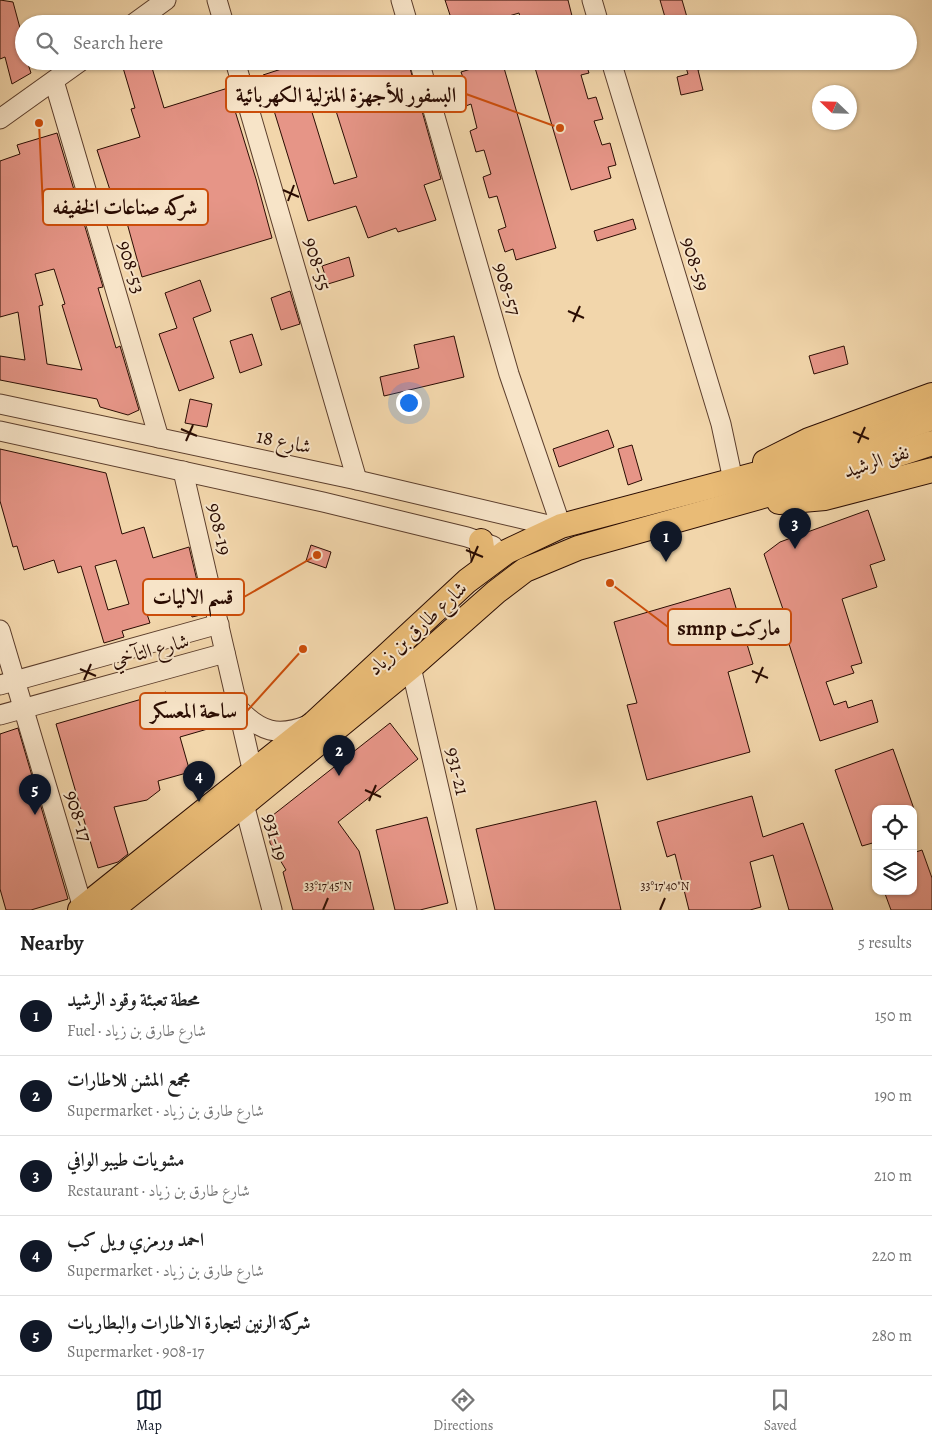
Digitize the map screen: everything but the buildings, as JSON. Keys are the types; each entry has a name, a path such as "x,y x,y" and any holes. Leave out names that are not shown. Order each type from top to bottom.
{"main road":[{"path":"735,480 777,454 809,440 932,395"},
{"name":"نفق الرشيد","path":"817,469 932,418"},
{"name":"نفق الرشيد","path":"817,469 932,443"},
{"name":"شارع طارق بن زياد","path":"82,909 253,774 314,723 485,567 506,552 559,527 735,480 817,469"},
{"name":"شارع طارق بن زياد","path":"122,906 411,667 496,592 525,570 578,548 742,502 817,469"},
{"path":"742,502 784,502 825,498 932,470"},
{"path":"481,541 485,567"}],"street":[{"path":"145,15 166,0"},
{"path":"217,0 221,15"},
{"path":"402,0 406,15"},
{"path":"592,0 596,15"},
{"path":"0,119 69,70"},
{"name":"908-55","path":"238,70 357,480"},
{"name":"908-57","path":"422,70 509,374 559,527"},
{"name":"908-59","path":"613,70 721,424 735,480"},
{"name":"908-53","path":"54,81 158,438"},
{"name":"شارع 18","path":"0,404 357,480 559,527"},
{"path":"0,431 307,498 481,541 506,552"},
{"name":"908-19","path":"183,471 253,774"},
{"path":"307,498 313,471"},
{"name":"شارع التآخي","path":"7,683 219,624"},
{"name":"908-17","path":"0,630 7,683 22,709 82,909"},
{"name":"931-21","path":"396,647 411,667 467,910"},
{"name":"شارع التآخي","path":"0,715 225,653"},
{"path":"238,708 259,726 276,732 294,730 314,723"},
{"name":"931-19","path":"244,804 272,910"}],"place":[{"name":"شركه صناعات الخفيفه","path":"39,123"},
{"name":"البسفور للأجهزة المنزلية الكهربائية","path":"560,128"},
{"name":"مشويات طيبو الوافي","path":"795,549"},
{"name":"قسم الاليات","path":"317,555"},
{"name":"محطة تعبئة وقود الرشيد","path":"666,562"},
{"name":"smnp ماركت","path":"610,583"},
{"name":"ساحة المعسكر","path":"303,649"},
{"name":"مجمع المشن للاطارات","path":"339,776"},
{"name":"احمد ورمزي ويل كب","path":"199,802"},
{"name":"شركة الرنين لتجارة الاطارات والبطاريات","path":"35,815"}]}
